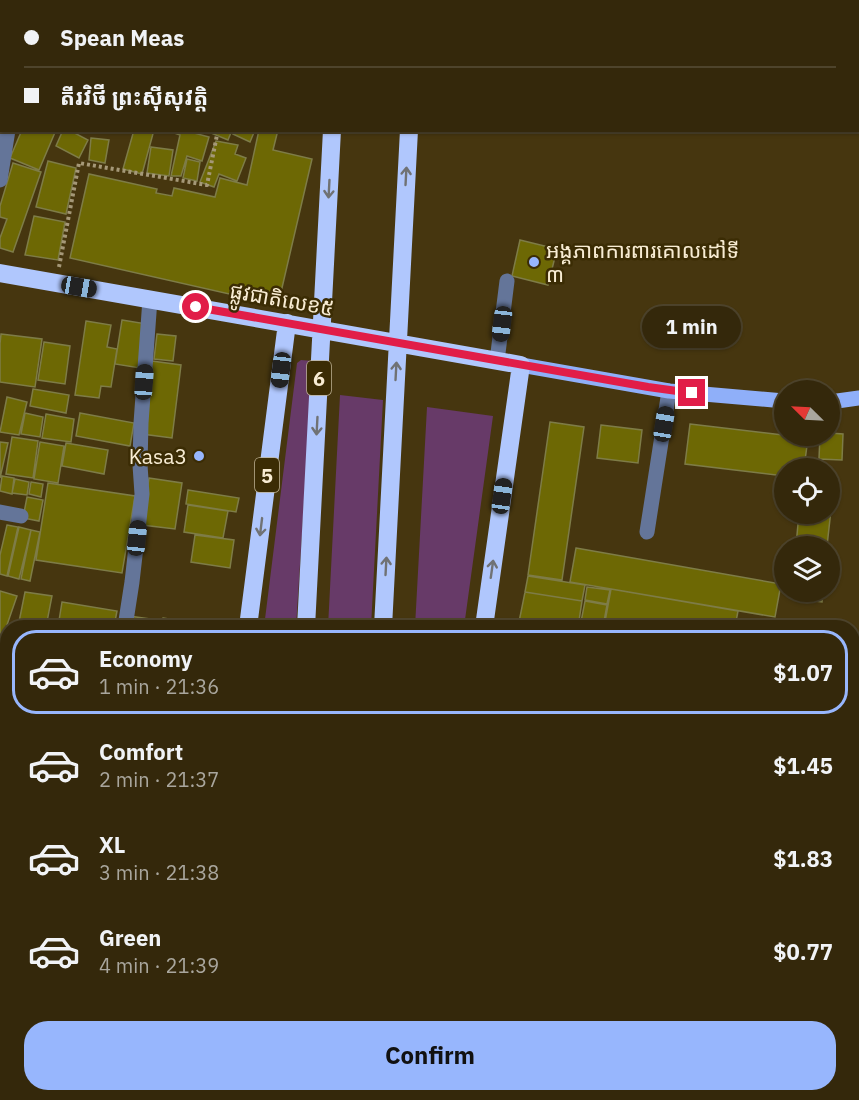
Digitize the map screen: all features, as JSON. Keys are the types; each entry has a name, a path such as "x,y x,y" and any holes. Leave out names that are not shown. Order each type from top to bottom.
{"highway":[{"name":"6","path":"307,620 332,132"},
{"path":"383,620 409,132"},
{"name":"ផ្លូវជាតិលេខ៥","path":"0,273 521,365"},
{"name":"5","path":"249,620 287,323"},
{"path":"485,620 521,365"}],"main road":[{"path":"521,365 669,391 774,400"},
{"path":"840,401 859,398"}],"street":[{"path":"0,180 8,132"},
{"path":"497,361 507,280"},
{"path":"126,620 141,494 141,423 150,299"},
{"path":"647,532 669,391"},
{"path":"0,512 21,516"}],"path":[{"path":"56,283 79,163 207,185 218,132"}],"shaded area":[{"path":"301,360 313,361 296,620 265,620 297,363"},
{"path":"340,395 383,400 371,620 328,620"},
{"path":"427,407 493,416 465,620 415,620"}],"building":[{"path":"21,132 55,132 39,170 10,158"},
{"path":"62,132 73,132 88,140 79,158 56,146"},
{"path":"133,132 153,132 142,174 123,169"},
{"path":"172,132 194,132 209,137 202,161 187,156 181,176 171,176 180,135"},
{"path":"209,132 231,132 228,140"},
{"path":"234,132 254,132 250,142 233,134"},
{"path":"259,132 278,132 273,150 312,159 278,305 70,258 89,174 157,189 156,193 172,196 174,188 215,197 220,178 247,185"},
{"path":"91,138 109,140 105,163 89,160"},
{"path":"216,141 238,145 235,154 246,158 237,181 219,174 214,187 200,182"},
{"path":"151,147 173,150 169,176 147,173"},
{"path":"187,159 200,162 197,181 183,178"},
{"path":"48,161 76,168 66,214 36,207"},
{"path":"13,163 41,172 13,252 0,248 0,238 7,219 0,217 0,206"},
{"path":"34,216 65,222 58,260 25,255"},
{"name":"អង្គភាពការពារគោលដៅទី ៣","path":"520,240 557,249 548,285 512,276"},
{"path":"122,320 147,324 140,368 115,364"},
{"path":"86,321 111,325 107,347 117,349 111,387 101,386 99,398 75,395"},
{"path":"1,334 42,339 35,387 0,382"},
{"path":"157,334 176,336 173,361 154,359"},
{"path":"44,342 70,346 65,384 38,380"},
{"path":"152,361 181,365 172,438 142,434"},
{"path":"33,389 69,395 66,413 30,406"},
{"path":"7,397 27,402 19,435 0,432"},
{"path":"25,413 43,417 40,437 21,434"},
{"path":"80,413 134,423 130,446 76,436"},
{"path":"46,414 74,419 71,442 42,438"},
{"path":"550,422 584,427 562,580 528,575"},
{"path":"690,424 774,434 774,446 807,446 805,458 774,458 774,475 685,464"},
{"path":"601,425 642,430 638,463 597,458"},
{"path":"840,434 843,434 842,460 840,458 819,458 820,446 840,446"},
{"path":"12,437 38,441 33,478 6,474"},
{"path":"0,442 8,443 0,478"},
{"path":"40,442 64,446 58,483 34,479"},
{"path":"66,443 108,450 104,474 62,466"},
{"path":"2,476 14,478 12,494 0,491"},
{"path":"149,478 182,483 175,529 142,525"},
{"path":"15,479 29,482 27,495 12,493"},
{"path":"31,482 43,484 41,497 29,494"},
{"path":"48,483 135,496 122,573 36,560"},
{"path":"188,490 239,498 236,512 186,504"},
{"path":"27,497 43,500 39,521 23,518"},
{"path":"188,505 228,511 223,538 184,532"},
{"path":"798,524 829,524 828,536 797,536"},
{"path":"7,525 18,527 7,576 0,574 0,555"},
{"path":"19,527 31,530 19,579 8,576"},
{"path":"31,530 40,532 30,581 21,579"},
{"path":"195,535 234,540 230,568 191,562"},
{"path":"576,548 774,583 774,602 778,602 775,617 570,582"},
{"path":"528,576 585,585 582,601 525,592"},
{"path":"587,587 610,590 607,604 585,600"},
{"path":"611,589 738,611 736,620 605,620"},
{"path":"0,591 17,596 9,620 0,620"},
{"path":"25,592 52,596 47,620 19,620"},
{"path":"525,592 582,601 579,620 519,620"},
{"path":"585,601 607,605 604,620 581,620"},
{"path":"62,602 117,611 115,620 59,620"},
{"path":"129,616 157,620 128,620"}],"place":[{"name":"អង្គភាពការពារគោលដៅទី ៣","path":"534,262"},
{"name":"Kasa3","path":"199,456"}],"route":[{"path":"196,307 669,391 692,393"}]}
